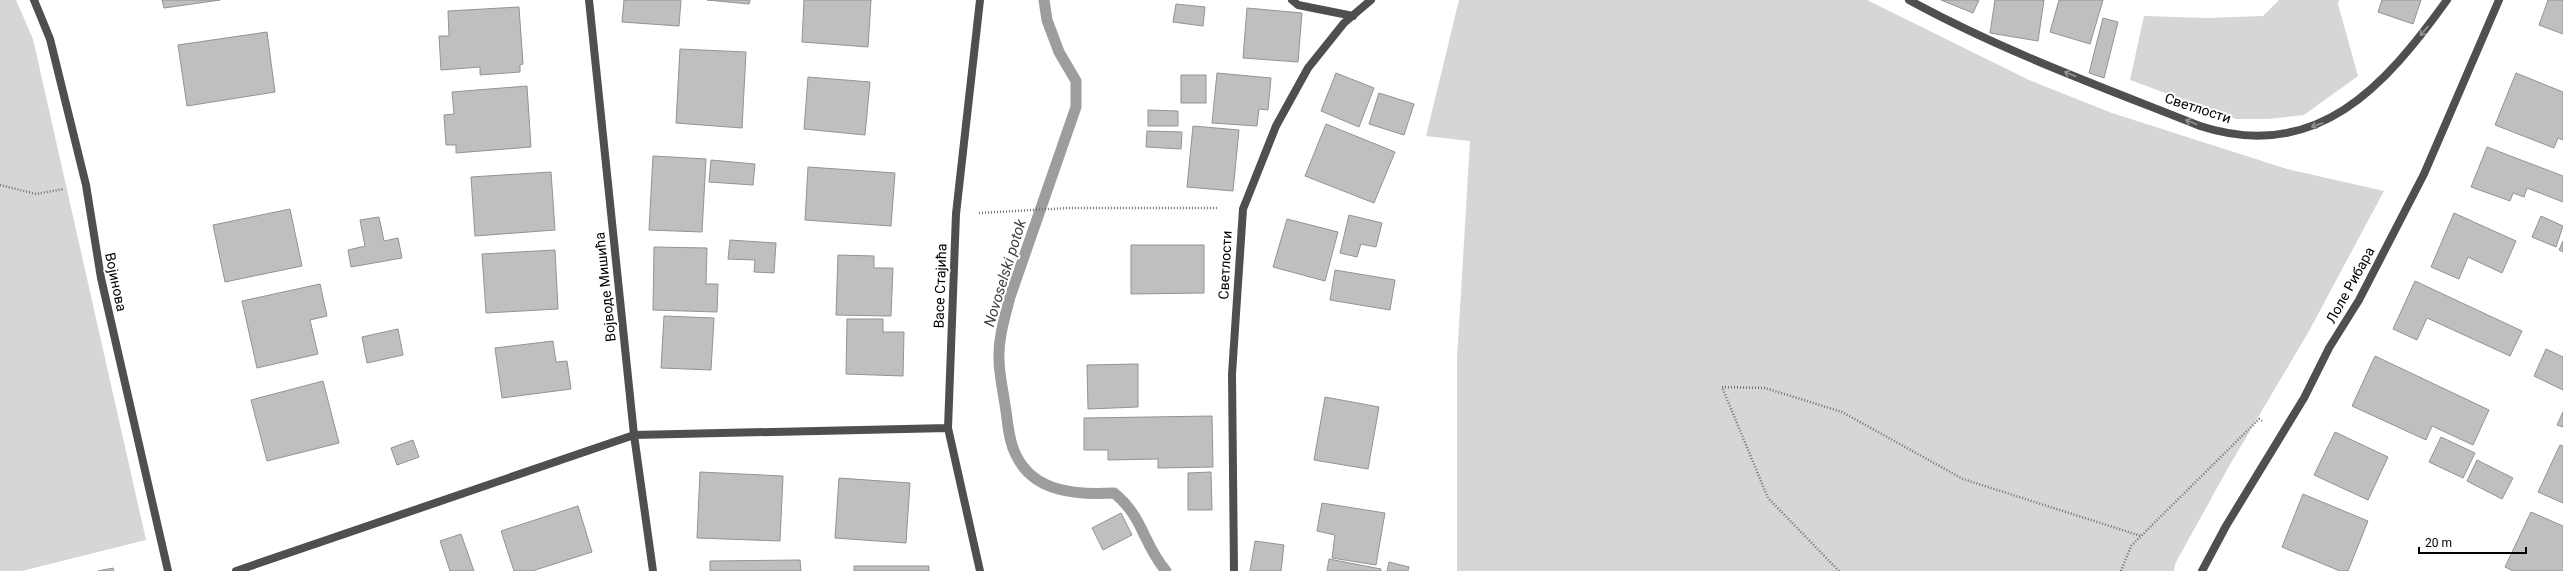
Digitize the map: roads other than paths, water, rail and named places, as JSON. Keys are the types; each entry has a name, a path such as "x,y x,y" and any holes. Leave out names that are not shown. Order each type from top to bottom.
{"street":[{"name":"Војинова","path":"34,0 50,39 84,178 101,278 168,571"},
{"name":"Војводе Мишића","path":"590,0 634,435 653,571"},
{"name":"Васе Стајића","path":"980,0 956,214 948,428 980,571"},
{"path":"1292,0 1298,5 1353,16"},
{"name":"Светлости","path":"1234,571 1232,374 1243,208 1276,126 1308,68 1344,23 1371,0"},
{"name":"Светлости","path":"1909,0 1947,21 2031,58 2200,126 2220,132 2275,135 2299,132 2326,122 2371,92 2429,25 2447,0"},
{"name":"Лоле Рибара","path":"2202,571 2226,526 2284,432 2329,348 2359,300 2424,174 2499,0"},
{"path":"236,571 634,435 948,428"}],"waterway":[{"name":"Novoselski potok","path":"1044,0 1047,20 1059,52 1076,81 1076,107 1010,297 1002,328 999,365 1010,437 1013,449 1024,468 1045,484 1072,492 1100,494 1114,493 1131,511 1152,551 1166,571"}]}
